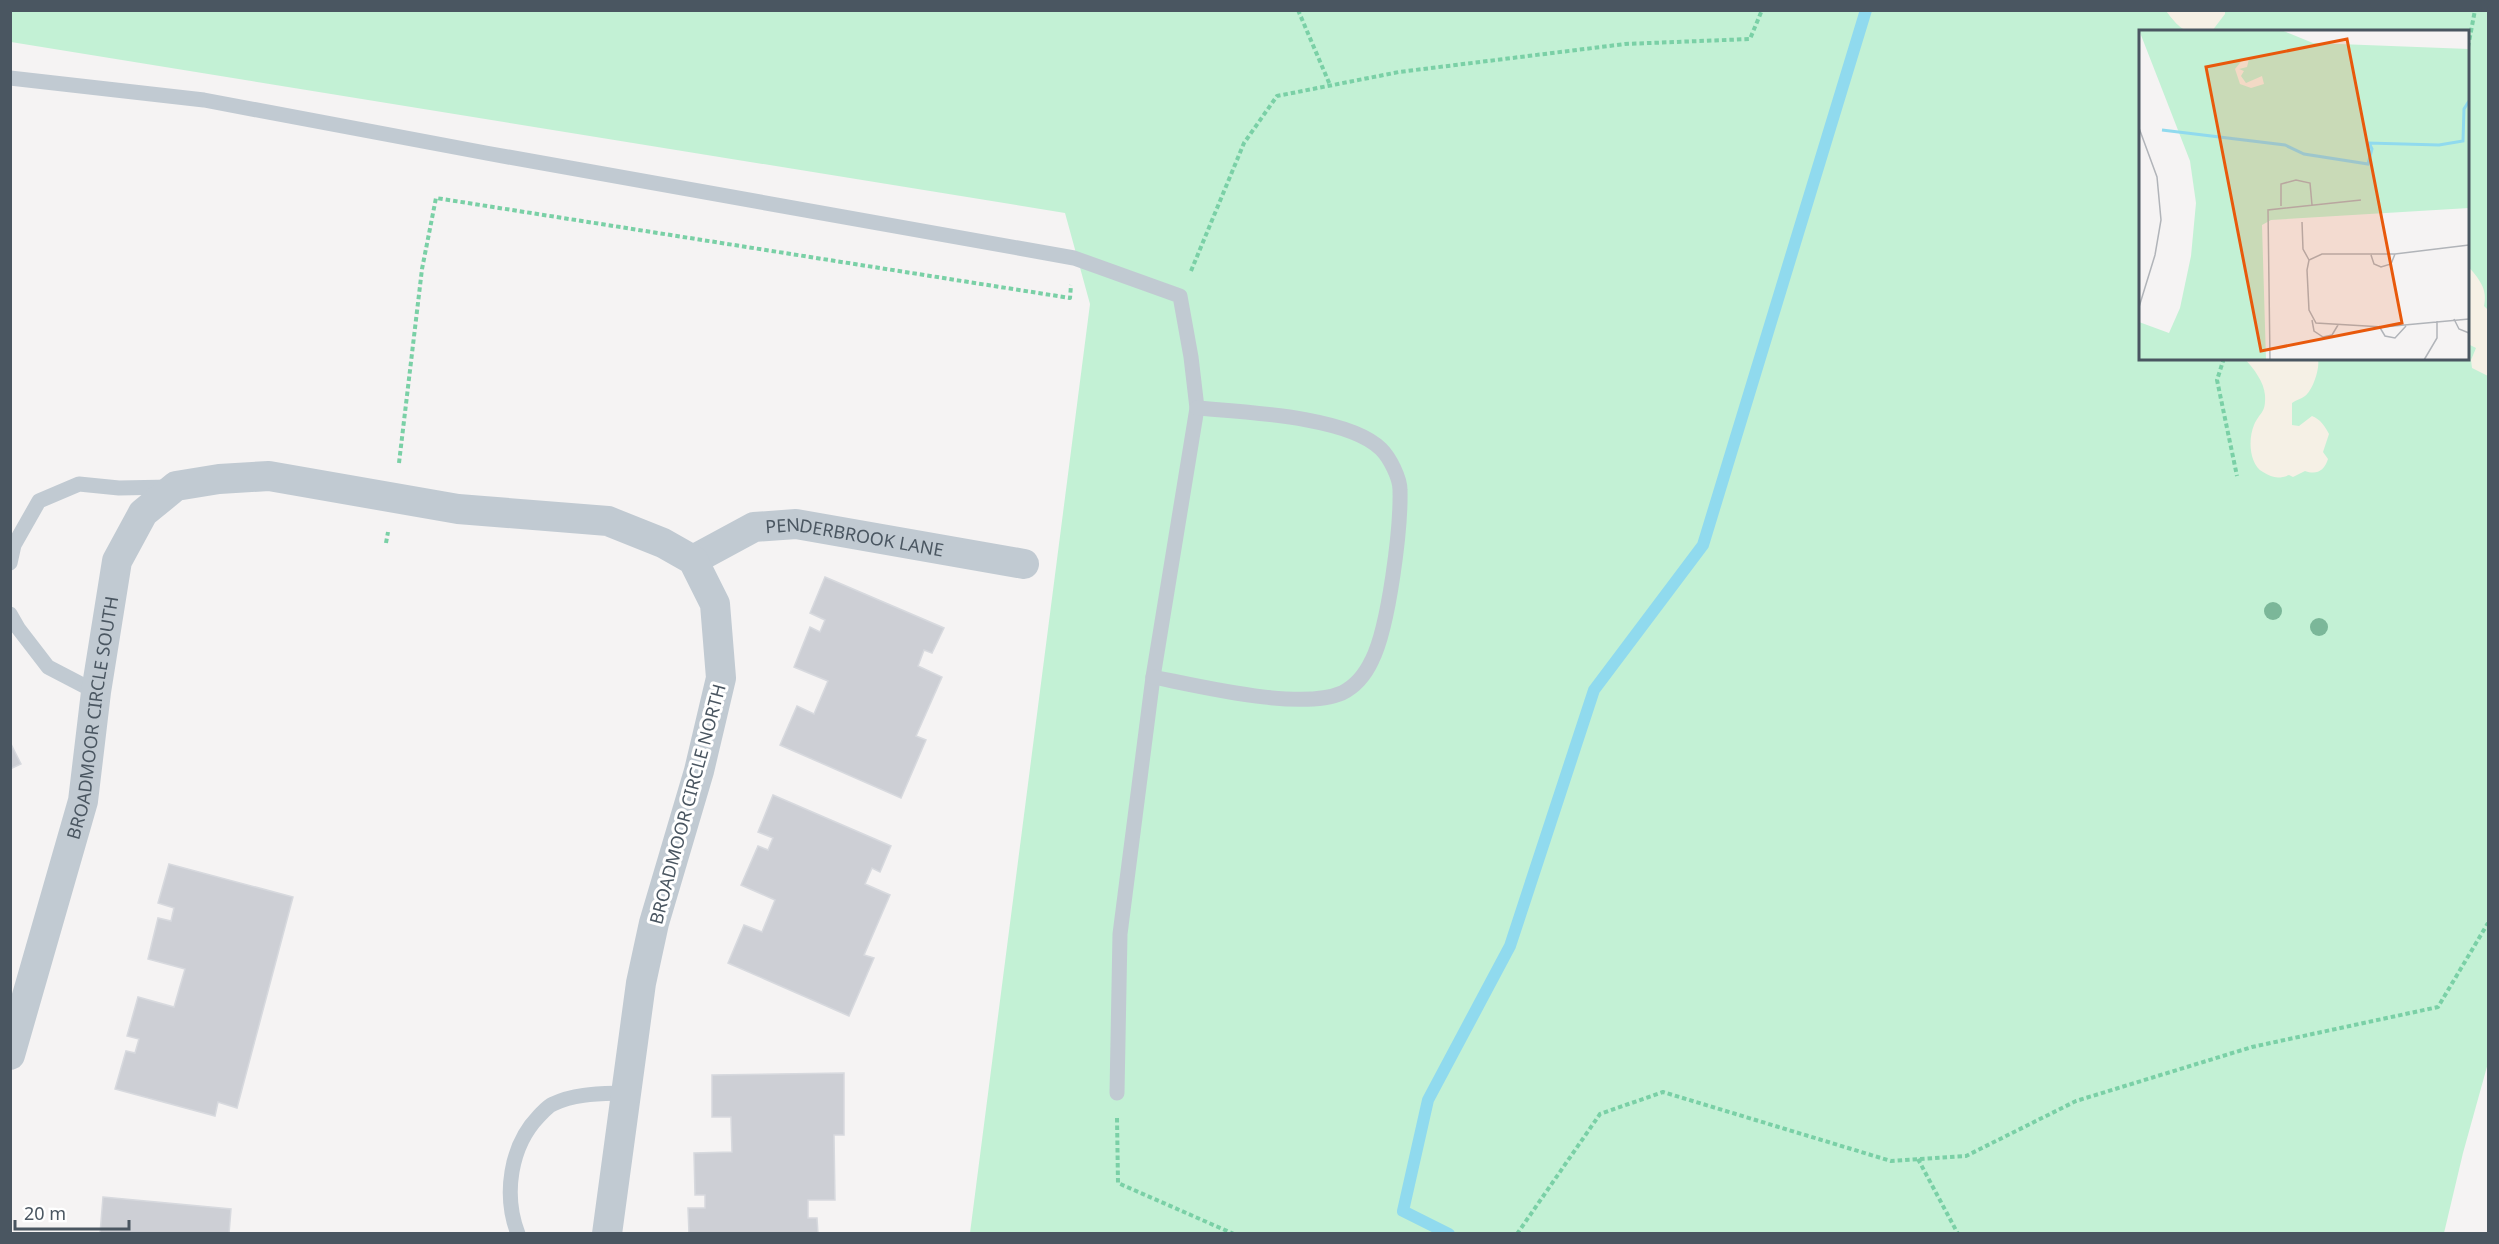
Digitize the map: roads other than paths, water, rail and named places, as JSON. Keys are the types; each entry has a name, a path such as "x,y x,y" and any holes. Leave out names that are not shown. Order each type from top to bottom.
{"street":[{"name":"BROADMOOR CIRCLE SOUTH","path":"12,1047 83,801 96,693 117,561 143,513 176,486 219,478 269,476 458,509 608,521 663,543 693,560"},
{"name":"PENDERBROOK LANE","path":"693,560 754,526 796,524 1024,564"},
{"name":"BROADMOOR CIRCLE NORTH","path":"607,1233 641,983 654,923 699,771 721,678 715,604 693,560"}],"lane":[{"path":"10,78 204,100 1074,258 1180,296 1197,408 1153,677 1119,934 1117,1093"},
{"path":"1153,677 1293,699 1340,694 1352,687 1373,659 1381,638 1391,581 1400,487 1392,466 1381,449 1347,431 1286,415 1197,408"},
{"path":"10,563 14,545 39,501 79,484 119,488 176,486"},
{"path":"10,614 48,667 96,693"},
{"path":"518,1233 512,1218 510,1190 513,1160 527,1129 550,1105 578,1095 626,1093"}],"waterway":[{"path":"1449,1234 1403,1211 1428,1100 1510,946 1594,690 1703,545 1866,10"}]}
